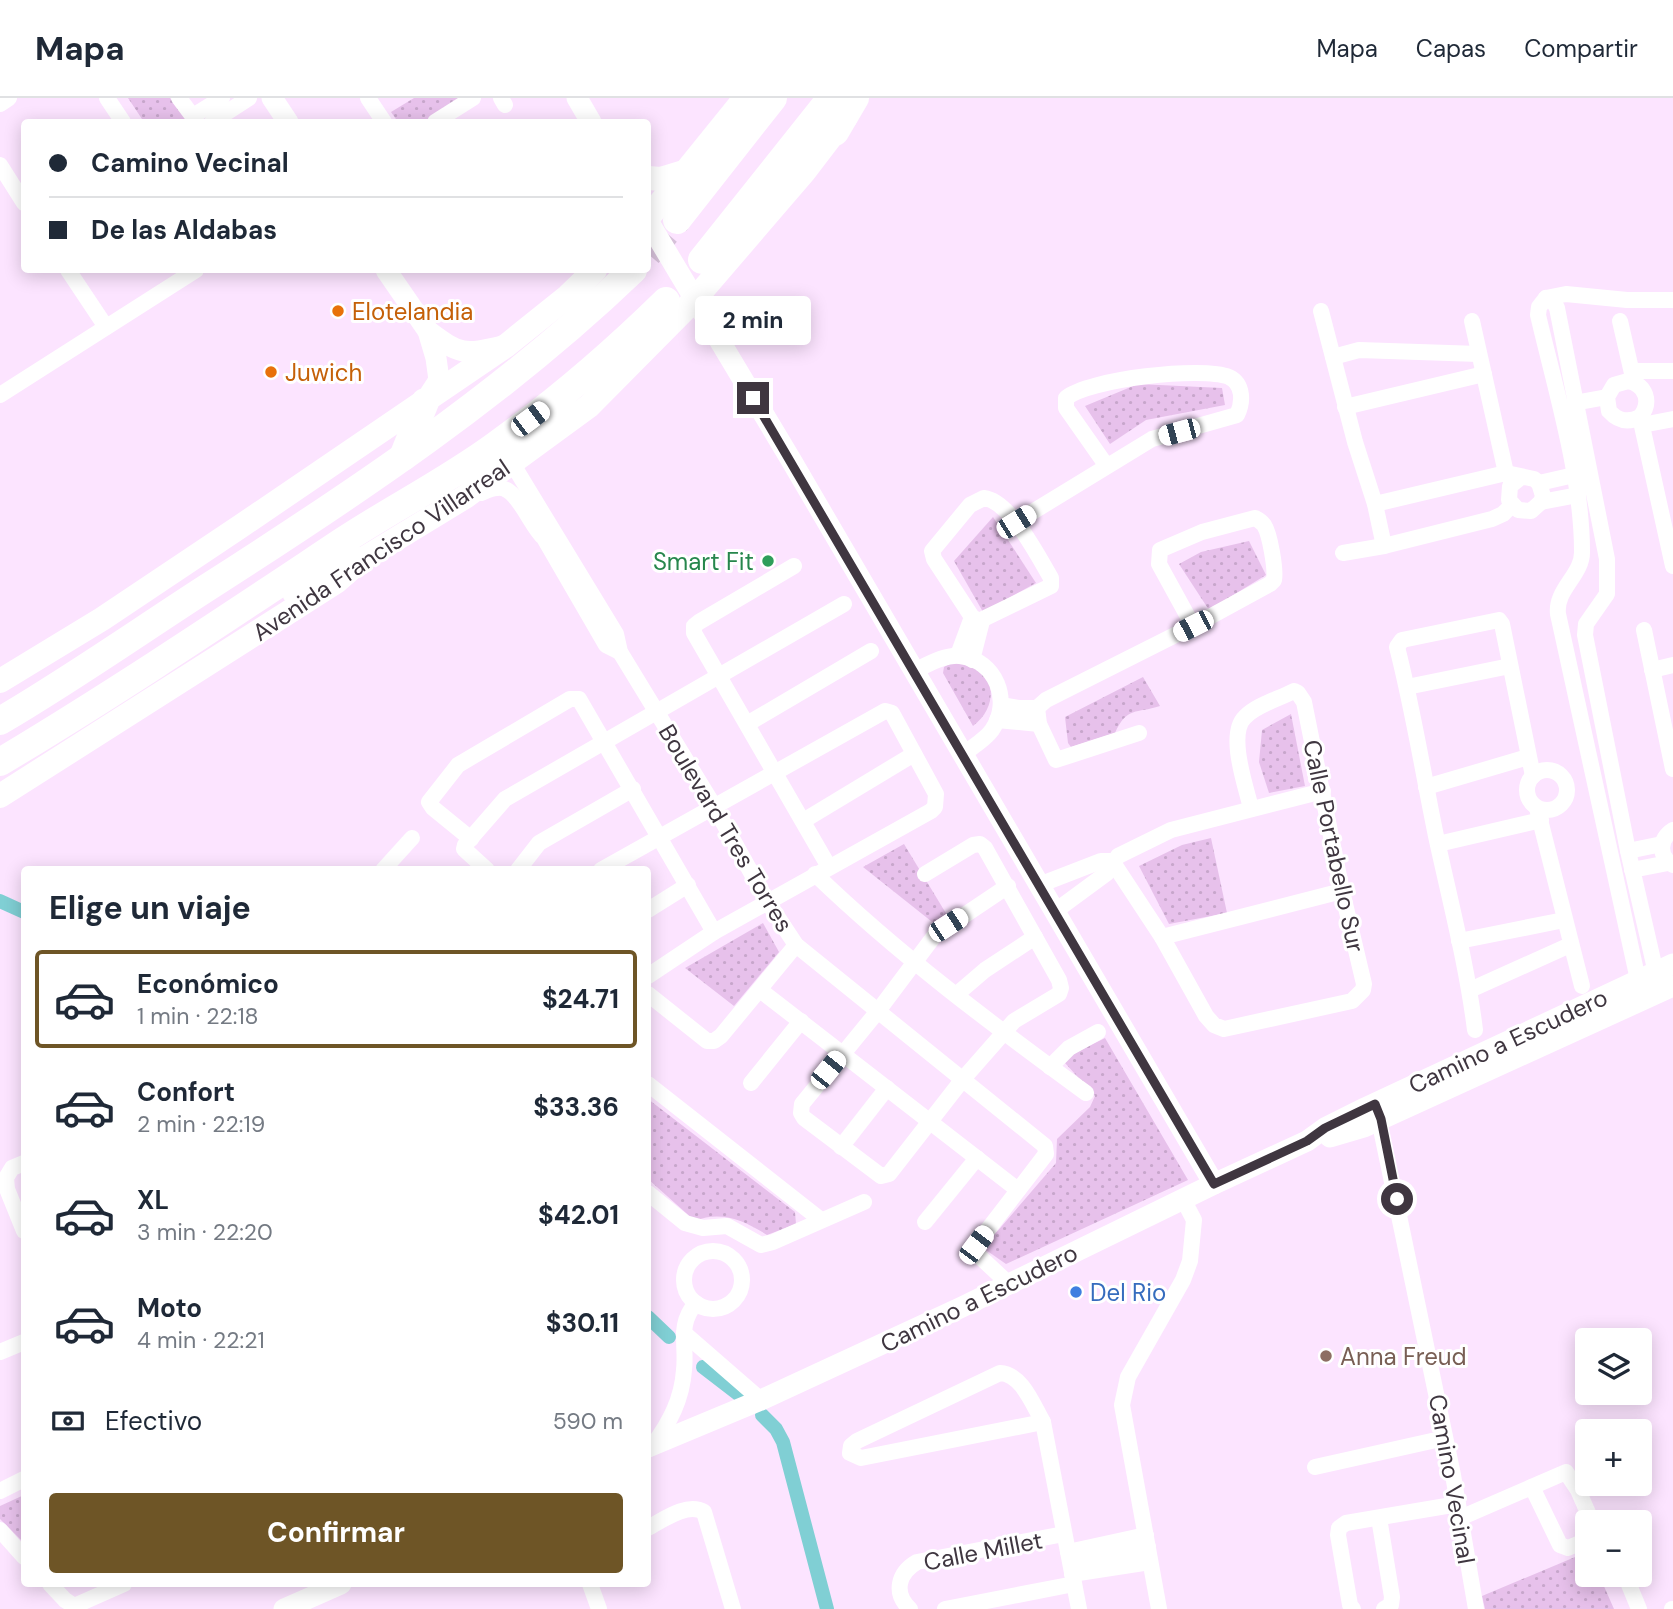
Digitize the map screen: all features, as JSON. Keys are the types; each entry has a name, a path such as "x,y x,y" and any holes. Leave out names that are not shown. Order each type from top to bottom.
{"highway":[{"path":"677,219 773,98"},
{"path":"702,260 831,98"},
{"path":"835,132 855,98"},
{"path":"0,721 334,506 403,457 519,370 569,329 630,273"},
{"name":"Avenida Francisco Villarreal","path":"0,762 350,536 495,446 581,379 666,301"},
{"path":"403,457 425,402"},
{"path":"171,654 221,632 326,575 360,561"}],"main road":[{"path":"651,215 745,98"},
{"name":"Avenida Francisco Villarreal","path":"0,796 336,582 360,561 465,497 589,406 695,299 804,172 861,98"},
{"path":"651,178 661,179 687,172"},
{"path":"0,681 102,619 425,402 507,345 592,273"}],"street":[{"path":"0,104 9,98"},
{"path":"107,98 121,119"},
{"path":"179,98 195,119 222,98"},
{"path":"217,119 249,98"},
{"path":"272,98 286,119"},
{"path":"368,98 382,119"},
{"path":"440,119 473,98"},
{"path":"577,98 589,119"},
{"path":"0,165 21,198"},
{"path":"651,224 1214,1184"},
{"path":"70,273 106,327"},
{"path":"1,391 191,273"},
{"path":"388,273 428,331 436,358 439,380 425,402"},
{"path":"1657,982 1585,635 1586,624 1607,594 1607,559 1538,315 1539,307 1546,298 1566,294 1614,299 1673,300"},
{"path":"1546,298 1553,301 1557,308 1576,410 1582,474 1578,495 1582,559 1560,598 1558,609 1612,863 1657,982"},
{"path":"1321,311 1345,407 1375,504 1384,546"},
{"path":"1472,321 1513,475 1508,493 1512,505 1524,512 1531,511 1541,502 1543,496 1539,483"},
{"path":"1620,321 1633,377 1645,391 1647,398 1641,421 1668,521 1673,566"},
{"path":"428,331 453,349 465,352 507,345"},
{"path":"1333,357 1359,350 1479,354"},
{"path":"1673,371 1633,377 1614,385 1608,404 1614,416 1626,421 1673,419"},
{"path":"1016,522 1152,439 1237,415 1242,404 1237,384 1228,377 1209,373 1150,376 1105,381 1072,393 1066,398 1066,408 1106,465"},
{"path":"1345,407 1484,374"},
{"path":"1576,410 1608,404"},
{"name":"Boulevard Tres Torres","path":"512,463 549,536 616,634 620,652 714,806 767,901 796,945 1045,1146 1046,1154 1018,1190"},
{"path":"1375,504 1513,475 1527,477 1539,483 1582,474"},
{"path":"465,497 496,488 508,490 515,495 535,530 549,536"},
{"path":"1541,502 1578,495"},
{"path":"965,657 974,616 934,559 932,551 975,501 984,498 994,500 1016,522 1051,578 1051,586 974,616"},
{"path":"1343,553 1384,546 1492,519 1503,514 1512,505"},
{"path":"1139,733 1059,761 1054,758 1038,716 1046,700 1193,626 1274,580 1275,570 1265,527 1255,518 1202,533 1160,550 1159,564 1193,626"},
{"path":"1582,559 1607,559"},
{"path":"794,566 694,626 694,633 803,821 822,871 914,961 1003,1033 1086,1093"},
{"path":"483,866 464,849 498,806 510,796 844,604"},
{"path":"1475,1030 1470,990 1397,647 1402,640 1494,620 1499,620 1502,624 1533,776 1527,789 1528,797 1539,814 1582,986"},
{"path":"1562,625 1586,624"},
{"path":"1644,630 1652,670 1668,720 1673,769"},
{"path":"747,724 871,651"},
{"path":"914,671 932,662 965,657 985,666 997,683 1002,695 999,712 987,736 962,754"},
{"path":"1652,670 1673,665"},
{"path":"1407,687 1510,666"},
{"name":"Calle Portabello Sur","path":"1162,937 1206,1016 1220,1028 1352,1001 1363,990 1364,984 1342,891 1304,702 1294,691 1250,713 1241,722 1237,750 1251,808"},
{"path":"471,839 429,802 458,765 575,698 583,704 715,932"},
{"path":"608,866 885,711 892,713 936,794 935,807 767,901 651,974"},
{"path":"999,712 1038,716"},
{"path":"803,821 914,754"},
{"path":"1426,787 1528,757"},
{"path":"1533,776 1547,770 1554,772 1565,787"},
{"path":"1565,787 1614,776"},
{"path":"1438,844 1539,814 1560,805 1565,787"},
{"path":"521,866 539,843 633,789"},
{"path":"1054,912 1107,873 1112,861 1122,853 1171,830 1323,791"},
{"path":"1671,864 1662,854 1662,844 1666,835 1673,830"},
{"path":"387,866 412,838"},
{"path":"925,874 972,845 980,844 985,848 1008,886 1061,984 1059,994 1014,1021 963,1079 889,1174 881,1176 804,1118 801,1113 802,1104 878,1011 935,935 1008,886"},
{"path":"1630,860 1662,844"},
{"path":"1612,863 1630,860 1671,864"},
{"path":"1039,885 1101,861 1112,861"},
{"path":"1112,861 1162,937 1342,891"},
{"path":"651,907 688,885"},
{"path":"1459,941 1564,920"},
{"path":"957,994 985,970 1035,937"},
{"path":"651,996 710,1042 721,1037 796,945"},
{"path":"1470,990 1570,945"},
{"name":"Camino a Escudero","path":"651,1446 761,1400 1009,1284 1307,1141 1325,1128 1378,1112 1657,982"},
{"path":"760,990 1018,1190 975,1250 981,1260 1009,1284"},
{"path":"751,1083 801,1021"},
{"path":"1050,1067 1069,1048 1098,1032"},
{"path":"651,1086 821,1220"},
{"path":"841,1147 887,1088"},
{"name":"Camino Vecinal","path":"1378,1112 1445,1438 1476,1609"},
{"path":"925,1222 977,1158"},
{"path":"18,1165 7,1173 6,1184 21,1223"},
{"path":"651,1196 678,1219 694,1226 727,1226 754,1243 767,1244 864,1202"},
{"path":"1159,1609 1124,1418 1124,1392 1128,1377 1183,1280 1190,1261 1194,1220 1182,1199"},
{"path":"708,1228 711,1250"},
{"path":"730,1256 745,1237"},
{"path":"711,1250 730,1256 742,1272 740,1292 726,1306 716,1309 696,1303 685,1287 684,1277 693,1259 711,1250"},
{"path":"651,1445 671,1420 680,1396 684,1370 684,1320 696,1303"},
{"path":"684,1333 761,1400"},
{"path":"0,1352 21,1343"},
{"path":"1043,1422 861,1458 850,1453 851,1446 857,1441 1000,1373 1007,1373 1017,1380 1043,1422 1079,1609"},
{"path":"1315,1467 1445,1438"},
{"path":"1353,1609 1350,1605 1338,1535 1339,1528 1346,1523 1379,1517 1459,1511 1532,1487 1566,1472 1587,1510"},
{"path":"0,1491 21,1480"},
{"path":"1532,1487 1560,1545 1568,1548 1575,1545"},
{"path":"651,1527 685,1510 699,1509 706,1516 733,1609"},
{"path":"1379,1517 1392,1597 1391,1605 1384,1609"},
{"path":"0,1530 21,1554"},
{"name":"Calle Millet","path":"910,1609 900,1597 899,1586 905,1571 917,1562 1064,1534"},
{"path":"1071,1568 1148,1548"},
{"path":"1071,1568 1148,1548"},
{"name":"Calle Millet","path":"945,1609 1071,1568"},
{"path":"53,1587 74,1606 117,1587"},
{"path":"284,1609 334,1587"},
{"path":"591,1587 599,1609"},
{"path":"1630,1587 1639,1609"}],"shaded area":[{"path":"128,98 170,98 187,119 142,119"},
{"path":"414,98 468,98 436,119 396,119 391,112"},
{"path":"1138,384 1222,388 1225,405 1146,420 1110,444 1085,406"},
{"path":"993,517 1036,583 983,612 954,561"},
{"path":"1249,541 1266,575 1209,610 1179,564 1201,552"},
{"path":"949,664 964,664 977,668 989,683 991,692 987,710 973,726 943,673 944,667"},
{"path":"1143,677 1160,706 1133,712 1119,724 1115,733 1071,747 1068,743 1065,717"},
{"path":"1291,714 1305,786 1269,793 1259,762 1262,730"},
{"path":"1211,838 1227,913 1169,924 1139,866 1182,845"},
{"path":"904,844 947,915 936,925 863,867"},
{"path":"763,923 779,952 734,1006 685,968"},
{"path":"1105,1038 1188,1180 1006,1264 983,1248 1056,1163 1057,1139 1090,1107 1095,1096 1065,1063 1073,1054"},
{"path":"651,1101 795,1212 796,1224 767,1235 750,1225 723,1217 695,1221 651,1182"},
{"path":"21,1496 21,1540 0,1519 0,1506"},
{"path":"1575,1557 1575,1587 1604,1587 1614,1609 1485,1609 1482,1596"}],"waterway":[{"path":"0,901 21,911"},
{"path":"651,1320 669,1337"},
{"path":"703,1367 742,1397"},
{"path":"762,1415 776,1429 783,1442 827,1609"}],"tunnel":[{"path":"651,250 677,220"}],"place":[{"name":"Elotelandia","path":"338,311"},
{"name":"Juwich","path":"271,372"},
{"name":"Smart Fit","path":"768,561"},
{"name":"Del Rio","path":"1076,1292"},
{"name":"Anna Freud","path":"1326,1356"}],"route":[{"path":"753,398 1214,1184 1307,1141 1325,1128 1375,1104 1381,1119 1397,1199"}]}
